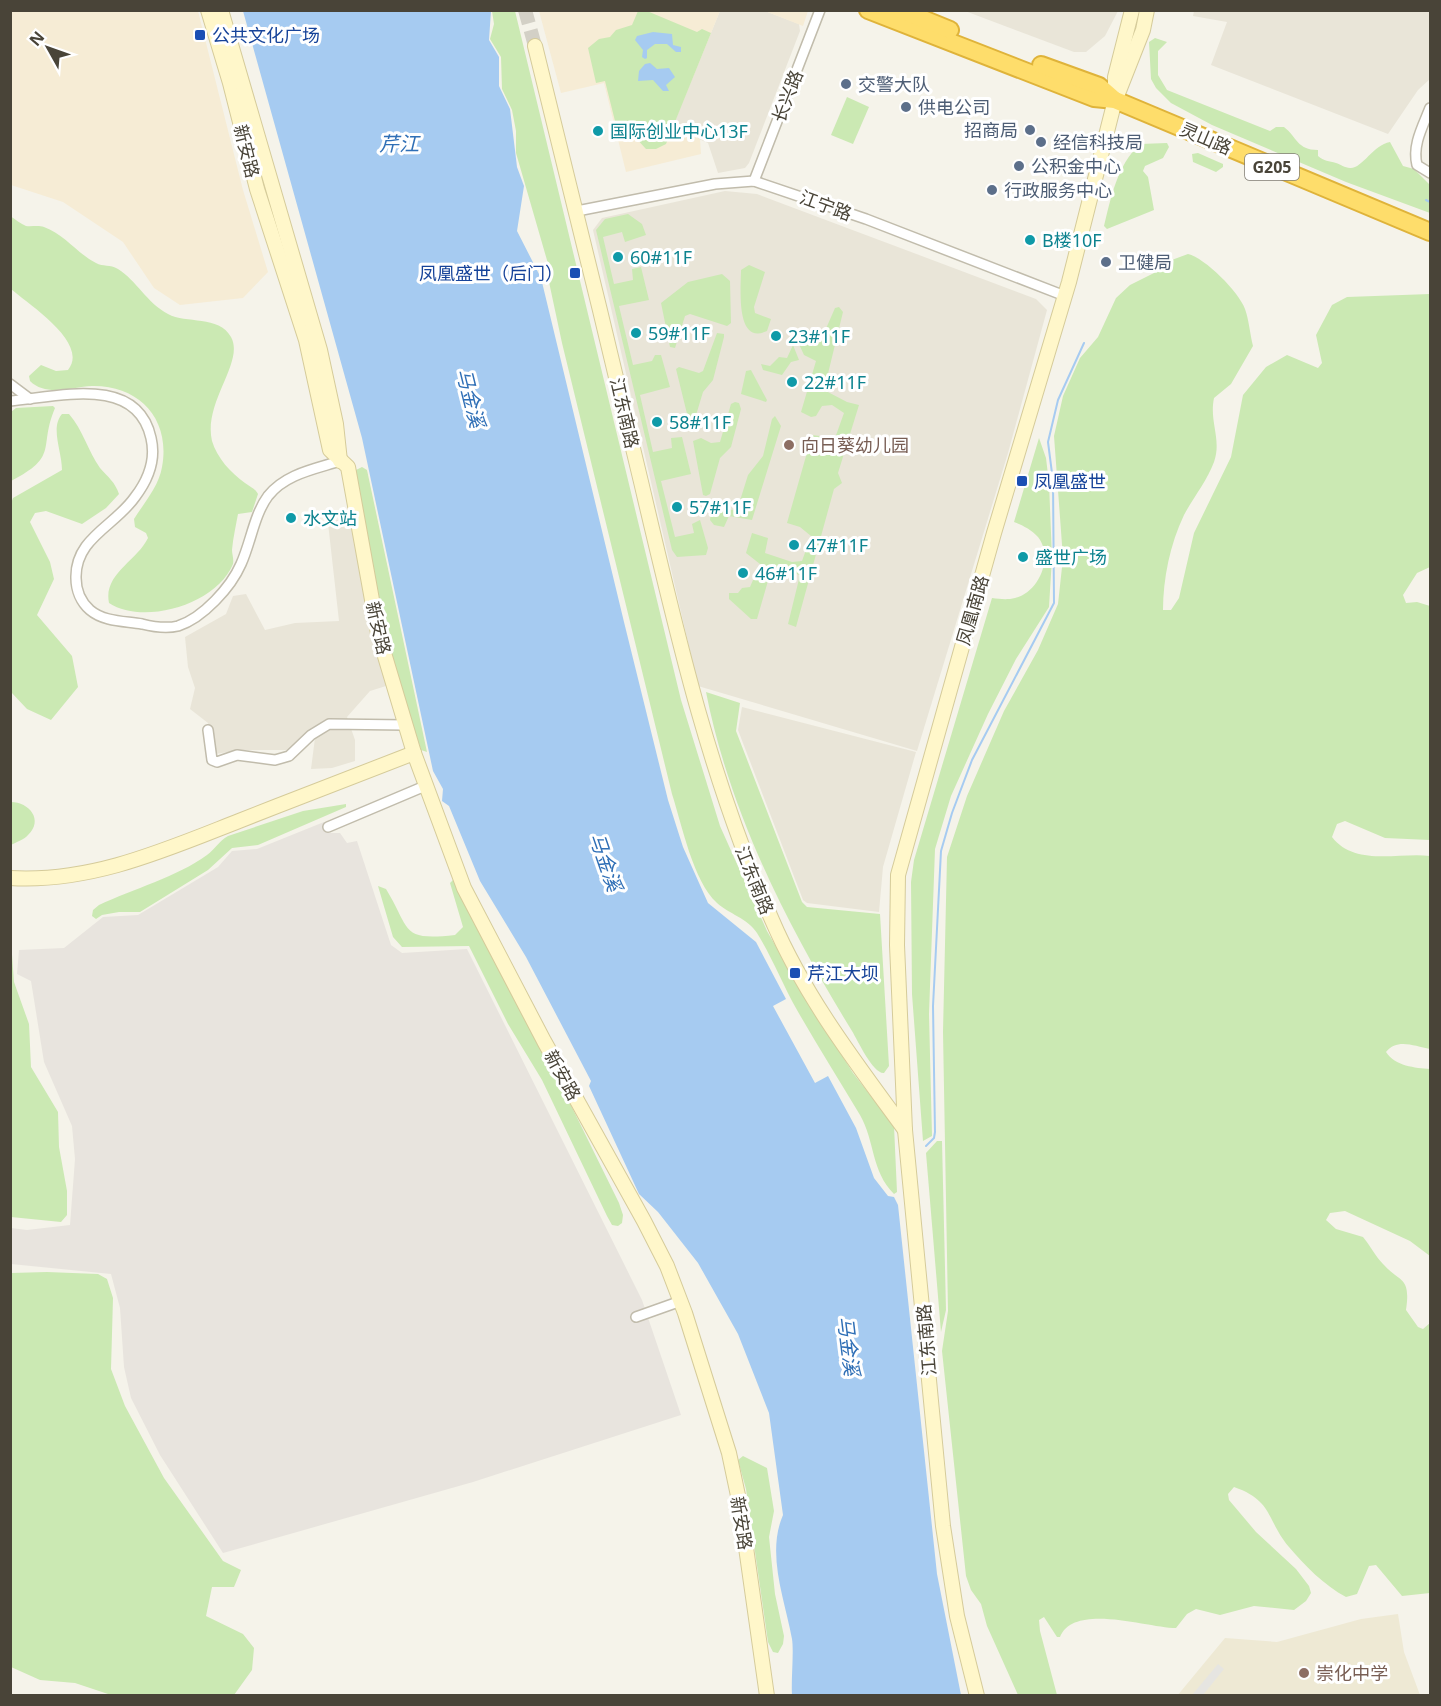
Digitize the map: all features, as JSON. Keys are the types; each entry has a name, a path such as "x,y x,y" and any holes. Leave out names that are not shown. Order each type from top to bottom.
{"highway":[{"name":"灵山路","path":"868,10 1094,98 1115,100 1431,232"},
{"name":"灵山路","path":"901,10 1099,86 1115,100"}],"main road":[{"name":"新安路","path":"208,10 230,83 256,189 306,340 330,450 348,467 378,633 425,786 464,888 544,1041 644,1221 681,1301 709,1382 729,1453 740,1505 767,1695"},
{"name":"新安路","path":"221,10 320,350 336,424 340,461"},
{"path":"1115,100 1115,77 1132,10"},
{"path":"1115,100 1136,50 1147,10"},
{"name":"江东南路","path":"535,46 577,211 692,698 727,810 772,922 817,1005 852,1059 905,1130 943,1526 957,1616 977,1695"},
{"name":"凤凰南路","path":"905,1130 897,945 898,875 994,533 1065,296 1115,100"},
{"path":"10,878 43,880 99,872 179,844 414,753"}],"street":[{"name":"长兴路","path":"754,181 820,10"},
{"path":"1431,108 1420,132 1414,155 1417,165 1431,173"},
{"name":"江宁路","path":"577,211 715,184 754,181 866,219 1065,296"},
{"path":"10,384 30,399"},
{"path":"10,401 98,393 120,399 139,411 148,426 152,457 148,479 134,500 92,537 77,562 76,586 80,597 90,609 103,618 163,628 189,621 217,598 241,566 268,496 293,477 340,461"},
{"path":"208,730 209,755 217,762 237,756 275,760 289,756 311,735 329,724 405,724"},
{"path":"328,827 425,786"},
{"path":"636,1317 681,1301"}],"shaded area":[{"path":"11,10 198,11 243,190 268,272 243,298 180,305 154,288 123,242 63,202 11,185"},
{"path":"808,10 803,26 765,11"},
{"path":"539,11 720,11 673,126 700,139 701,154 626,172 604,83 561,93"},
{"path":"720,11 765,11 799,24 800,31 749,163 745,168 718,173 708,143 672,127"},
{"path":"965,11 1118,11 1105,36 1086,52 1074,52"},
{"path":"1194,11 1430,11 1430,79 1418,90 1388,134 1211,65 1227,22 1193,16"},
{"path":"725,191 757,194 1036,299 1047,310 1008,453 917,751 698,686 593,230 602,218"},
{"path":"351,516 386,686 370,691 347,717 355,740 355,761 332,768 311,769 315,738 303,737 288,750 241,750 215,754 208,723 190,709 195,688 188,667 185,637 226,614 233,596 246,594 265,630 295,623 339,621 328,523"},
{"path":"742,707 916,752 883,867 879,912 807,903 803,900 738,730"},
{"path":"324,822 328,833 340,833 347,843 357,841 391,945 402,953 467,949 642,1300 681,1415 473,1482 223,1553 160,1455 131,1398 124,1367 120,1308 111,1274 11,1264 11,1228 27,1230 70,1225 75,1159 72,1126 44,1062 31,981 17,974 19,950 64,948 103,917 138,915 218,867 232,851 257,849"},
{"name":"崇化中学","path":"1398,1614 1404,1652 1420,1695 1177,1696 1225,1638 1277,1642 1361,1619"},
{"path":"1218,1664 1224,1669 1203,1695 1192,1695"}],"green space":[{"path":"492,11 515,11 681,700 720,826 767,931 805,997 853,1073 894,1126 897,1192 894,1194 881,1176 860,1115 797,1010 757,933 717,903 701,881 689,852 672,794 562,343 549,282 551,274 516,153 516,131 512,110 502,89 501,57 490,39 494,24"},
{"path":"638,11 647,11 697,32 702,29 711,33 666,144 656,149 646,149 636,138 620,141 605,81 596,83 588,48 599,39 610,37 616,30 632,25"},
{"path":"1155,38 1167,42 1158,51 1158,75 1167,90 1270,131 1276,127 1284,127 1301,145 1318,150 1318,156 1324,160 1348,168 1354,167 1378,147 1390,142 1403,166 1414,169 1430,185 1430,213 1346,182 1212,125 1171,103 1156,88 1151,79 1149,42"},
{"path":"847,97 869,107 853,144 831,135"},
{"path":"1167,143 1169,147 1163,158 1145,166 1143,171 1148,177 1154,210 1107,229 1104,226 1112,193 1120,172 1132,152 1140,144"},
{"path":"1198,153 1223,164 1223,167 1216,172 1193,162 1192,154"},
{"path":"628,214 642,224 646,235 625,242 622,232 603,237 614,284 633,280 632,269 641,267 649,300 619,306 633,365 652,361 655,355 661,355 670,387 640,395 653,452 672,448 671,438 682,437 691,474 661,481 675,537 694,533 692,524 700,520 708,548 706,555 677,557 672,550 596,230 605,219"},
{"path":"10,216 26,226 42,226 51,230 96,263 118,269 154,304 168,314 211,323 226,330 231,337 234,347 233,358 213,412 212,441 225,465 258,494 252,512 238,514 232,550 233,564 225,578 196,600 178,607 141,612 124,610 109,603 111,584 148,538 146,533 135,527 134,519 154,488 160,474 164,450 161,434 148,408 124,391 92,386 51,390 36,386 30,381 29,376 41,365 56,371 68,370 73,359 71,348 64,336 42,314 11,289"},
{"path":"1188,254 1212,269 1229,285 1242,302 1248,318 1253,346 1231,384 1214,398 1216,454 1211,469 1184,515 1175,538 1164,586 1163,610 1171,610 1179,598 1194,533 1231,457 1243,395 1266,367 1287,355 1318,368 1322,363 1316,335 1332,305 1347,297 1430,294 1430,567 1417,573 1403,595 1406,603 1417,602 1430,606 1430,840 1385,838 1345,821 1337,824 1332,837 1353,852 1365,855 1430,856 1430,1049 1401,1044 1395,1045 1386,1052 1400,1063 1430,1069 1430,1256 1410,1241 1345,1211 1330,1213 1326,1220 1336,1229 1363,1237 1380,1261 1403,1281 1407,1291 1406,1310 1418,1327 1423,1329 1430,1323 1430,1593 1402,1596 1376,1565 1369,1566 1357,1594 1346,1597 1323,1581 1295,1554 1268,1512 1256,1498 1234,1487 1228,1494 1229,1500 1256,1532 1296,1569 1309,1586 1311,1593 1306,1601 1294,1610 1254,1606 1220,1615 1196,1609 1187,1614 1176,1628 1113,1619 1080,1621 1068,1627 1060,1637 1057,1637 1044,1617 1039,1620 1040,1631 1057,1695 1018,1695 987,1626 981,1604 971,1590 966,1576 942,1351 948,1311 943,1032 947,857 967,796 1004,711 1038,650 1058,604 1063,558 1054,436 1063,396 1080,358 1098,337 1116,298 1130,285 1154,273 1169,261"},
{"path":"749,265 765,272 754,307 755,313 771,319 767,331 757,333 749,330 742,312 741,270"},
{"path":"722,274 730,281 731,323 727,326 690,314 685,316 675,348 670,347 661,303 688,282"},
{"path":"839,307 843,312 824,390 847,402 859,405 838,473 842,483 834,489 796,627 788,624 800,575 772,567 757,619 751,619 729,599 729,593 738,593 742,588 750,587 760,564 746,553 752,533 768,538 765,553 792,562 802,561 811,536 800,527 787,523 812,435 835,438 844,413 832,405 822,406 816,416 811,417 801,412 816,361 804,355 798,342 802,338 817,344 835,308"},
{"path":"717,333 724,334 724,337 713,380 703,392 693,425 690,426 676,369 679,367 699,373 703,371"},
{"path":"793,345 799,360 791,362 782,375 763,370 761,364 770,366 779,357 787,358"},
{"path":"751,370 766,402 741,394 746,371"},
{"path":"739,403 741,409 731,447 720,458 710,494 706,496 703,495 693,441 701,438 711,443 720,442 731,404"},
{"path":"53,406 55,408 42,457 36,465 11,481 11,412 16,408"},
{"path":"62,414 69,414 74,420 100,468 119,494 106,508 82,524 46,511 35,513 30,522 50,562 54,579 37,615 72,656 78,687 51,720 27,709 11,692 10,506 13,498 62,470 57,426"},
{"path":"775,416 781,426 752,520 729,516 724,527 714,525 710,520 712,504 732,510 738,507 748,475 763,456 772,419"},
{"path":"1039,438 1046,458 1049,483 1052,558 1049,607 1016,659 988,714 951,796 935,849 929,1014 932,1136 923,1141 912,994 911,882 914,860 992,598 1009,599 1024,594 1031,589 1042,573 1045,554 1043,545 1033,532 1014,522"},
{"path":"362,467 367,470 427,752 421,750 381,623 356,470"},
{"path":"706,692 740,703 736,731 802,902 807,907 880,914 889,1066 884,1073 875,1068 862,1049 806,951 764,868 730,782"},
{"path":"11,802 29,808 35,824 26,837 11,845"},
{"path":"346,804 346,807 258,845 232,848 208,870 140,912 119,912 102,915 96,919 92,916 93,910 99,905 195,863 228,836 303,811"},
{"path":"453,880 532,1026 619,1203 623,1215 622,1223 618,1226 612,1225 607,1216 542,1080 508,1024 469,946 402,947 393,937 378,886 386,889 409,930 425,936 455,935 463,927 450,883"},
{"path":"11,941 14,982 29,1024 31,1067 58,1112 59,1147 67,1191 67,1215 61,1222 11,1217"},
{"path":"937,1141 942,1141 946,1310 941,1332 926,1153"},
{"path":"11,1273 98,1274 107,1279 113,1298 111,1369 125,1406 164,1478 223,1561 241,1570 234,1587 212,1587 206,1616 243,1634 254,1648 252,1670 234,1695 111,1695 75,1683 40,1680 11,1667"},
{"path":"743,1456 767,1468 774,1511 769,1537 775,1594 784,1636 778,1653 773,1652 768,1642 746,1489 738,1460"}],"water":[{"name":"芹江","path":"243,11 491,11 489,40 499,57 499,86 510,109 517,167 524,186 517,231 541,278 668,800 683,847 708,903 756,942 786,999 773,1006 815,1083 828,1076 856,1128 874,1178 888,1196 894,1197 898,1205 937,1574 961,1695 792,1695 792,1639 778,1577 776,1545 783,1515 769,1413 738,1334 698,1263 658,1212 639,1194 589,1086 591,1081 526,957 480,881 449,806 442,801 443,789 433,771 362,438"},
{"path":"653,32 672,34 673,45 681,47 681,52 676,52 667,44 655,44 647,50 647,58 642,57 643,50 635,40 637,36"},
{"path":"650,63 657,69 669,68 675,77 666,85 669,91 663,91 653,80 638,81 639,71 645,64"}],"waterway":[{"path":"1426,200 1430,202"},
{"path":"926,1146 934,1138 935,1132 933,1006 941,851 952,813 972,760 1054,603 1053,481 1048,442 1058,400 1084,343"}],"tunnel":[{"path":"525,10 535,46"}],"place":[{"name":"公共文化广场","path":"200,35"},
{"name":"交警大队","path":"846,84"},
{"name":"供电公司","path":"906,107"},
{"name":"招商局","path":"1030,130"},
{"name":"国际创业中心13F","path":"598,131"},
{"name":"经信科技局","path":"1041,142"},
{"name":"公积金中心","path":"1019,166"},
{"name":"行政服务中心","path":"992,190"},
{"name":"B楼10F","path":"1030,240"},
{"name":"60#11F","path":"618,257"},
{"name":"卫健局","path":"1106,262"},
{"name":"凤凰盛世（后门）","path":"575,273"},
{"name":"59#11F","path":"636,333"},
{"name":"23#11F","path":"776,336"},
{"name":"22#11F","path":"792,382"},
{"name":"58#11F","path":"657,422"},
{"name":"向日葵幼儿园","path":"789,445"},
{"name":"凤凰盛世","path":"1022,481"},
{"name":"57#11F","path":"677,507"},
{"name":"水文站","path":"291,518"},
{"name":"47#11F","path":"794,545"},
{"name":"盛世广场","path":"1023,557"},
{"name":"46#11F","path":"743,573"},
{"name":"芹江大坝","path":"795,973"},
{"name":"崇化中学","path":"1304,1673"}],"water label":[{"name":"马金溪","path":"471,398"},
{"name":"马金溪","path":"606,862"},
{"name":"马金溪","path":"849,1346"}]}
